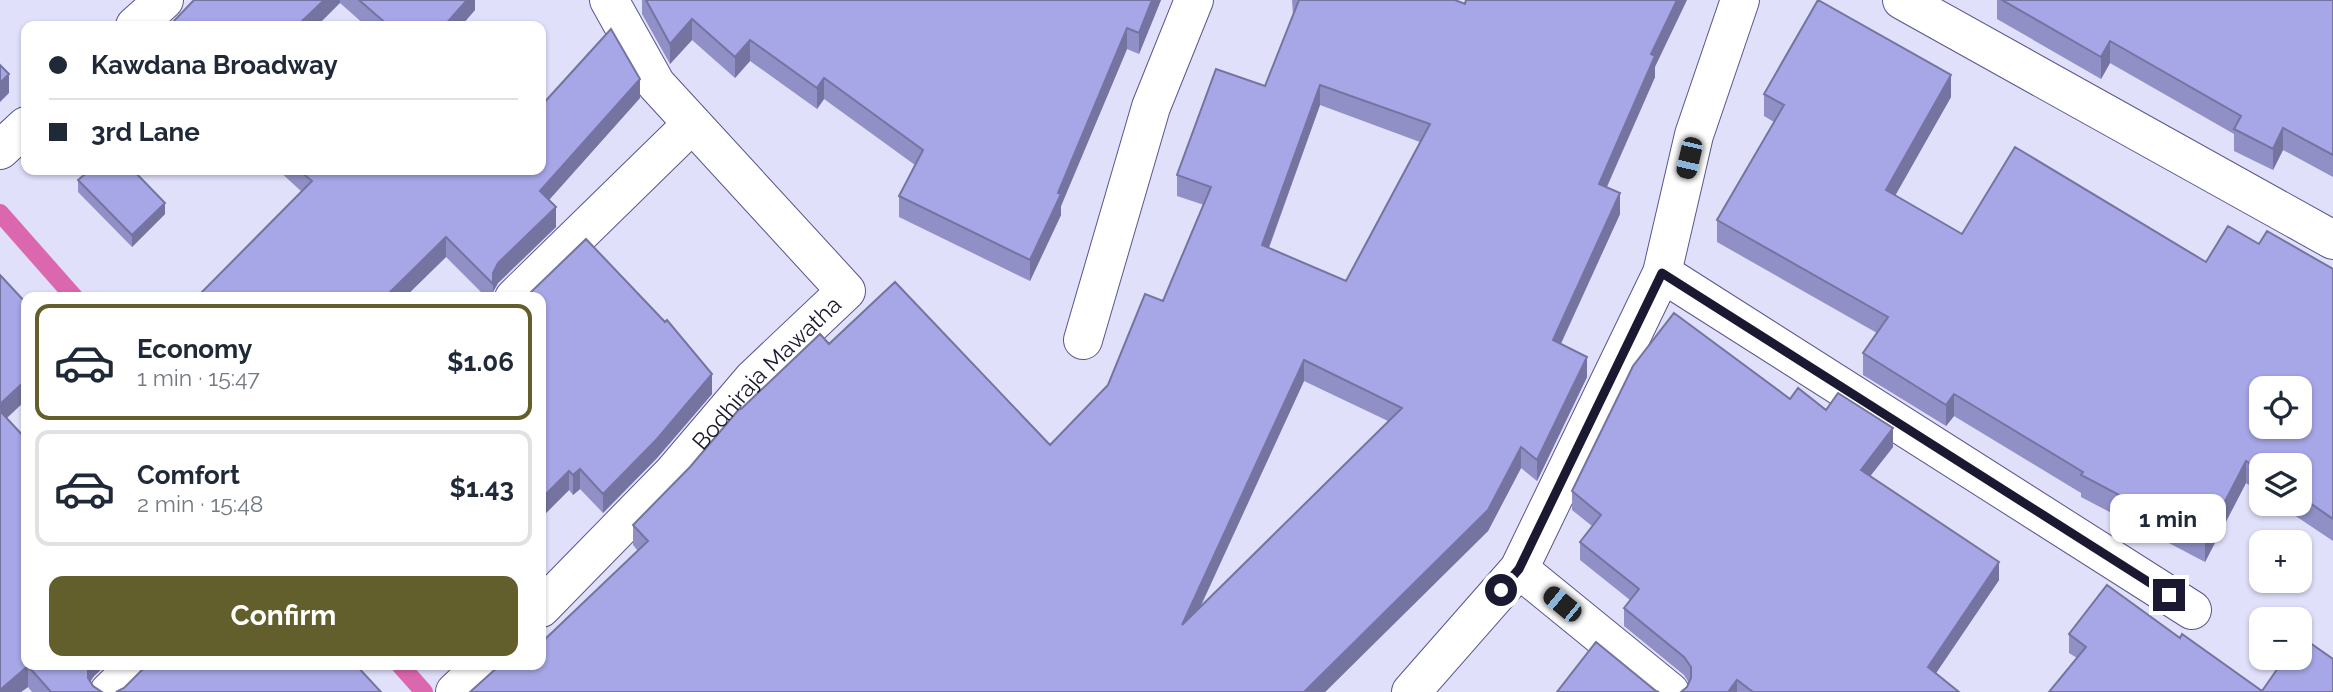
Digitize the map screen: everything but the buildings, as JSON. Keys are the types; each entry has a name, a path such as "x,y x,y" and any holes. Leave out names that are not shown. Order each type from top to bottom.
{"street":[{"path":"141,21 164,0"},
{"name":"Bodhiraja Mawatha","path":"546,602 673,473 753,379 846,291 656,83 609,0"},
{"path":"1083,341 1151,107 1194,0"},
{"path":"1411,692 1519,569 1662,273 1694,135 1740,0"},
{"path":"1902,0 2333,240"},
{"path":"520,292 692,124"},
{"path":"0,150 21,131"},
{"path":"1662,273 2192,610"},
{"path":"1519,569 1670,692"},
{"path":"109,692 132,670"}],"waterway":[{"path":"0,213 70,292"},
{"path":"404,670 424,692"}],"route":[{"path":"1501,590 1519,569 1662,273 2169,595"}]}
